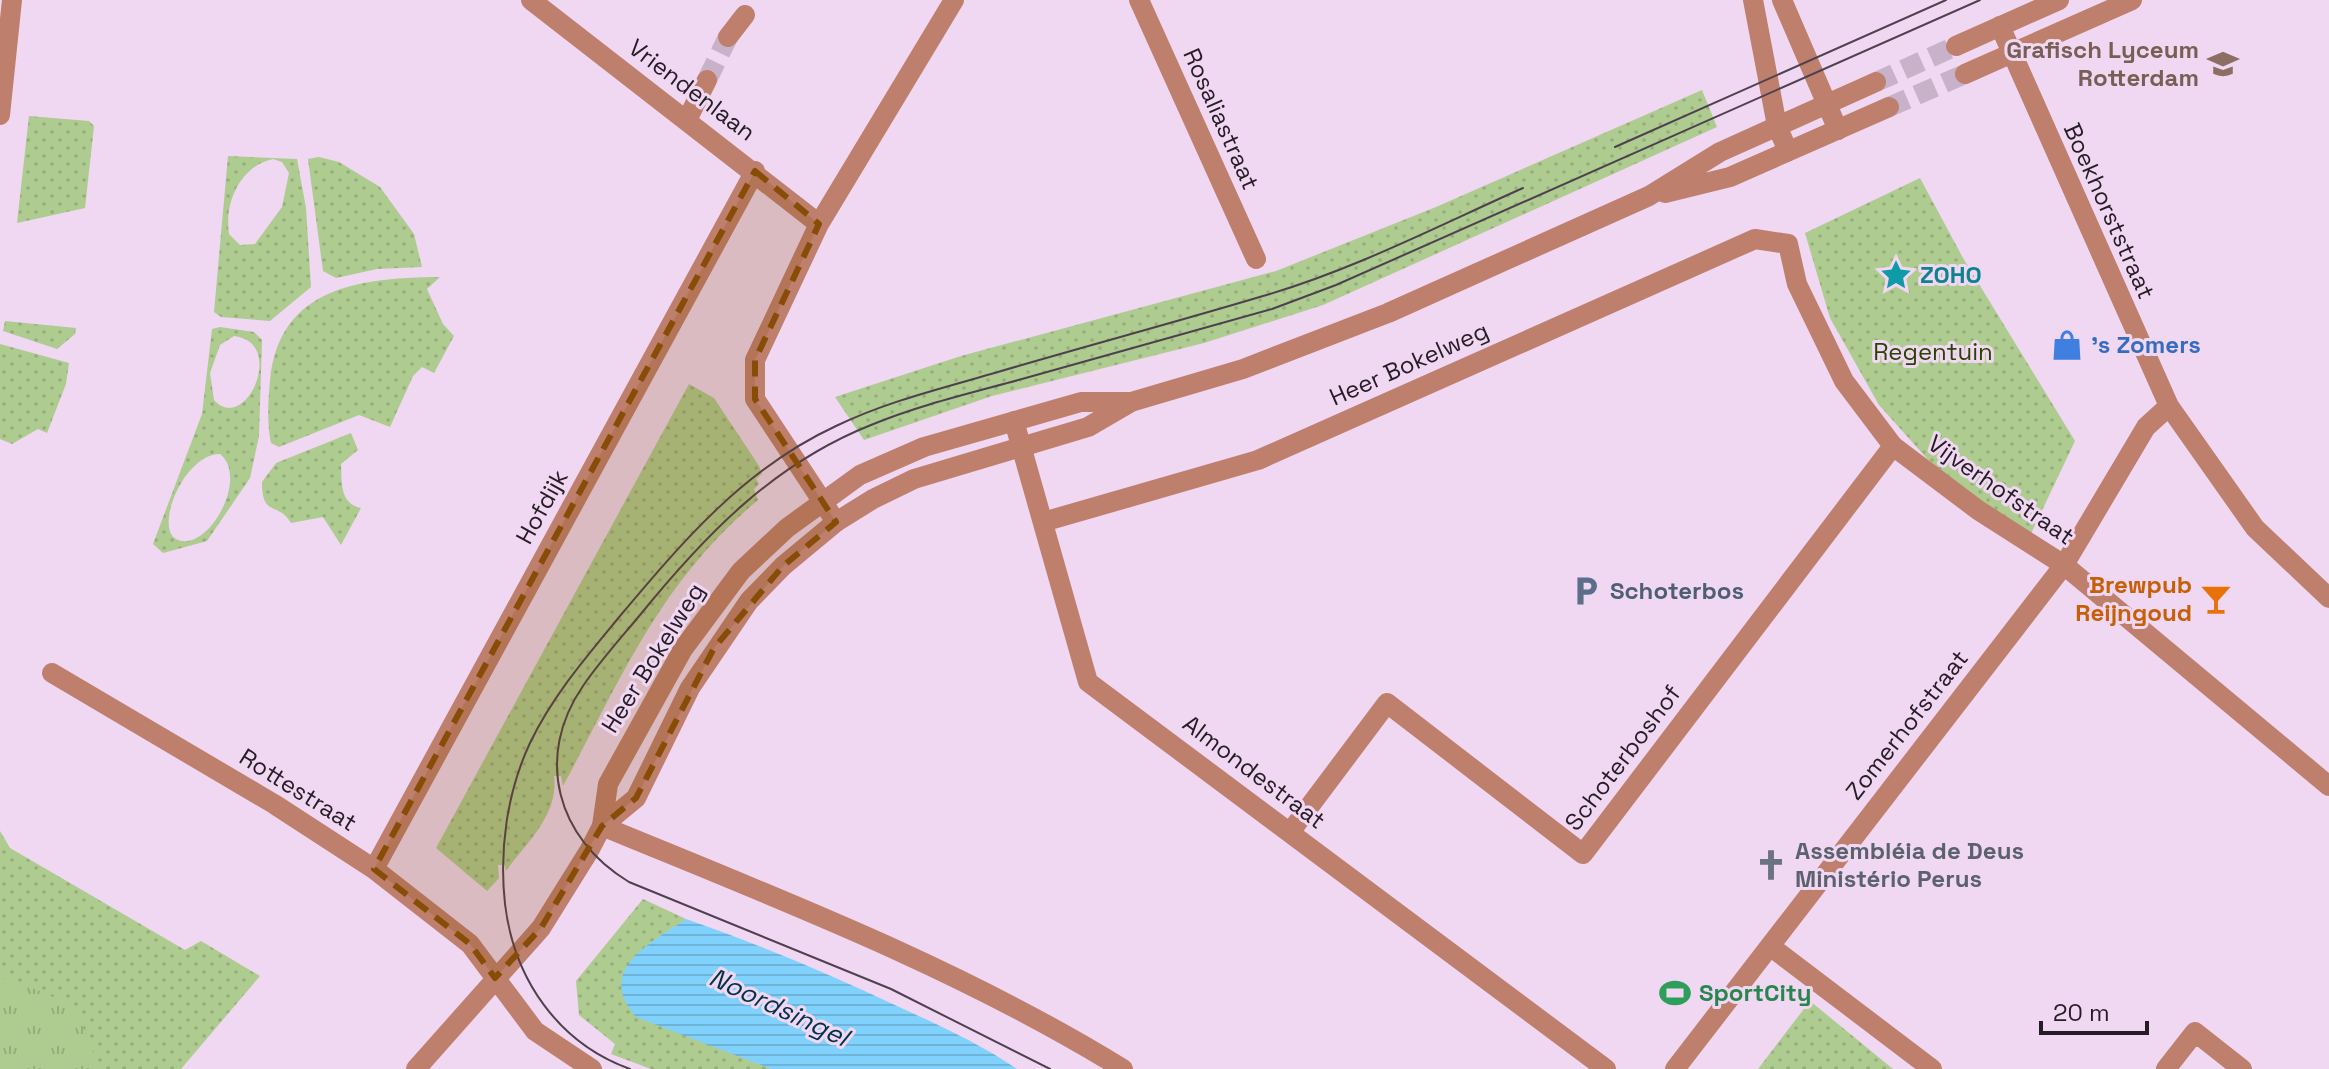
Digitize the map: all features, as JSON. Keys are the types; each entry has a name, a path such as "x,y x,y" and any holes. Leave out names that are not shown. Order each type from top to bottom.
{"street":[{"path":"0,115 12,0"},
{"name":"Vriendenlaan","path":"531,0 755,171 819,224"},
{"path":"836,522 755,399 755,360 819,224 954,0"},
{"name":"Rosaliastraat","path":"1139,0 1256,259"},
{"path":"1753,0 1752,9 1777,126 1788,151"},
{"path":"1782,0 1838,130"},
{"path":"1956,46 2059,0"},
{"path":"1965,74 2102,6 2132,0"},
{"path":"728,37 745,15"},
{"name":"Boekhorststraat","path":"2000,26 2169,406 2255,528 2329,598"},
{"path":"687,120 707,80"},
{"name":"Heer Bokelweg","path":"416,1069 495,978 518,958 541,928 602,826 636,798 690,688 749,601 783,566 836,522 914,479 1088,427 1131,402 1243,369 1388,313 1649,196 1720,152 1876,82"},
{"name":"Heer Bokelweg","path":"1649,196 1730,177 1889,107"},
{"name":"Hofdijk","path":"374,869 755,171"},
{"name":"Heer Bokelweg","path":"1043,522 1258,460 1755,239 1788,244"},
{"name":"Vijverhofstraat","path":"1788,244 1797,284 1844,381 1893,446 1978,510 2064,565 2329,786"},
{"name":"Heer Bokelweg","path":"602,826 608,784 690,639 741,571 820,501 860,475 924,447 1081,402 1131,402"},
{"name":"Zomerhofstraat","path":"1675,1069 2064,565 2146,427 2169,406"},
{"name":"Almondestraat","path":"1014,421 1088,682 1606,1069"},
{"name":"Schoterboshof","path":"1291,831 1387,703 1583,854 1893,446"},
{"name":"Rottestraat","path":"52,673 274,804 374,869 470,944 495,978"},
{"path":"602,826 870,938 966,982 1123,1069"},
{"path":"1770,946 1932,1069"},
{"path":"495,978 535,1031 592,1069"},
{"path":"2166,1069 2195,1032 2242,1069"}],"highlighted area":[{"path":"755,171 819,224 755,360 755,399 836,522 783,566 714,648 636,798 602,826 541,928 495,978 470,944 374,869"}],"green space":[{"path":"1702,90 1717,127 1323,305 1204,343 992,396 864,440 835,397 961,356 1276,271 1436,207"},
{"path":"29,116 89,121 94,126 85,208 17,223"},
{"path":"228,156 297,159 306,208 311,287 270,321 221,317 214,312","holes":["273,159 282,162 289,173 282,207 255,244 240,245 229,234 228,222 237,188 243,178 261,163"]},
{"path":"319,157 339,162 380,187 414,234 422,267 377,269 336,278 323,271 308,159"},
{"name":"Regentuin","path":"1920,178 1963,258 2075,441 2028,540 1931,463 1879,405 1830,318 1805,233"},
{"path":"440,277 427,289 443,324 454,336 434,373 422,367 413,376 390,427 359,415 279,447 271,443 269,396 277,349 289,325 307,307 329,294 354,285 381,280"},
{"path":"5,321 76,328 75,334 57,349 3,331"},
{"path":"220,327 254,332 262,340 259,436 250,478 207,541 163,553 153,544 202,414 212,329","holes":["234,336 250,342 258,353 259,368 256,383 248,397 238,406 226,408 214,400 210,373 220,345","220,454 228,465 230,480 221,512 200,536 188,541 176,539 170,532 169,521 177,492 195,465 207,457"]},
{"path":"0,344 69,363 66,384 47,433 38,429 12,444 0,439"},
{"path":"689,384 714,398 759,466 762,474 756,479 759,484 754,489 758,500 694,564 669,598 625,669 563,786 561,776 554,776 552,803 547,816 506,871 505,865 498,865 499,878 487,891 436,848"},
{"path":"351,433 358,450 341,464 342,485 349,502 361,508 341,545 323,517 291,523 281,512 268,505 262,482 276,463"},
{"path":"0,831 10,848 185,950 201,941 260,976 181,1069 0,1069"},
{"path":"643,899 686,919 646,946 739,1056 771,1069 651,1069 611,1054 615,1044 579,1015 576,981"},
{"path":"0,977 43,992 72,1010 104,1069 0,1069"},
{"path":"1810,1001 1893,1069 1758,1069"}],"water":[{"name":"Noordsingel","path":"686,919 845,982 958,1035 1017,1069 771,1069 636,1017 625,1000 621,985 624,972 643,949"}],"tunnel":[{"path":"707,80 728,37"},
{"path":"1876,82 1956,46"},
{"path":"1889,107 1965,74"}],"tram line":[{"path":"1615,147 1946,0"},
{"path":"1050,1069 891,989 629,882 604,864 585,843 570,820 561,794 557,768 559,741 568,713 583,686 665,585 716,530 772,481 836,441 871,425 945,400 1272,309 1336,285 1980,0"},
{"path":"630,1069 604,1058 581,1043 544,1005 530,982 510,932 503,884 504,842 510,801 522,762 539,725 583,661 692,534 744,485 773,463 803,443 874,410 1330,274 1523,188"}],"place":[{"name":"Grafisch Lyceum Rotterdam","path":"2223,64"},
{"name":"ZOHO","path":"1896,275"},
{"name":"'s Zomers","path":"2067,345"},
{"name":"Schoterbos","path":"1586,591"},
{"name":"Brewpub Reijngoud","path":"2216,599"},
{"name":"Assembléia de Deus Ministério Perus","path":"1771,865"},
{"name":"SportCity","path":"1675,993"}]}
